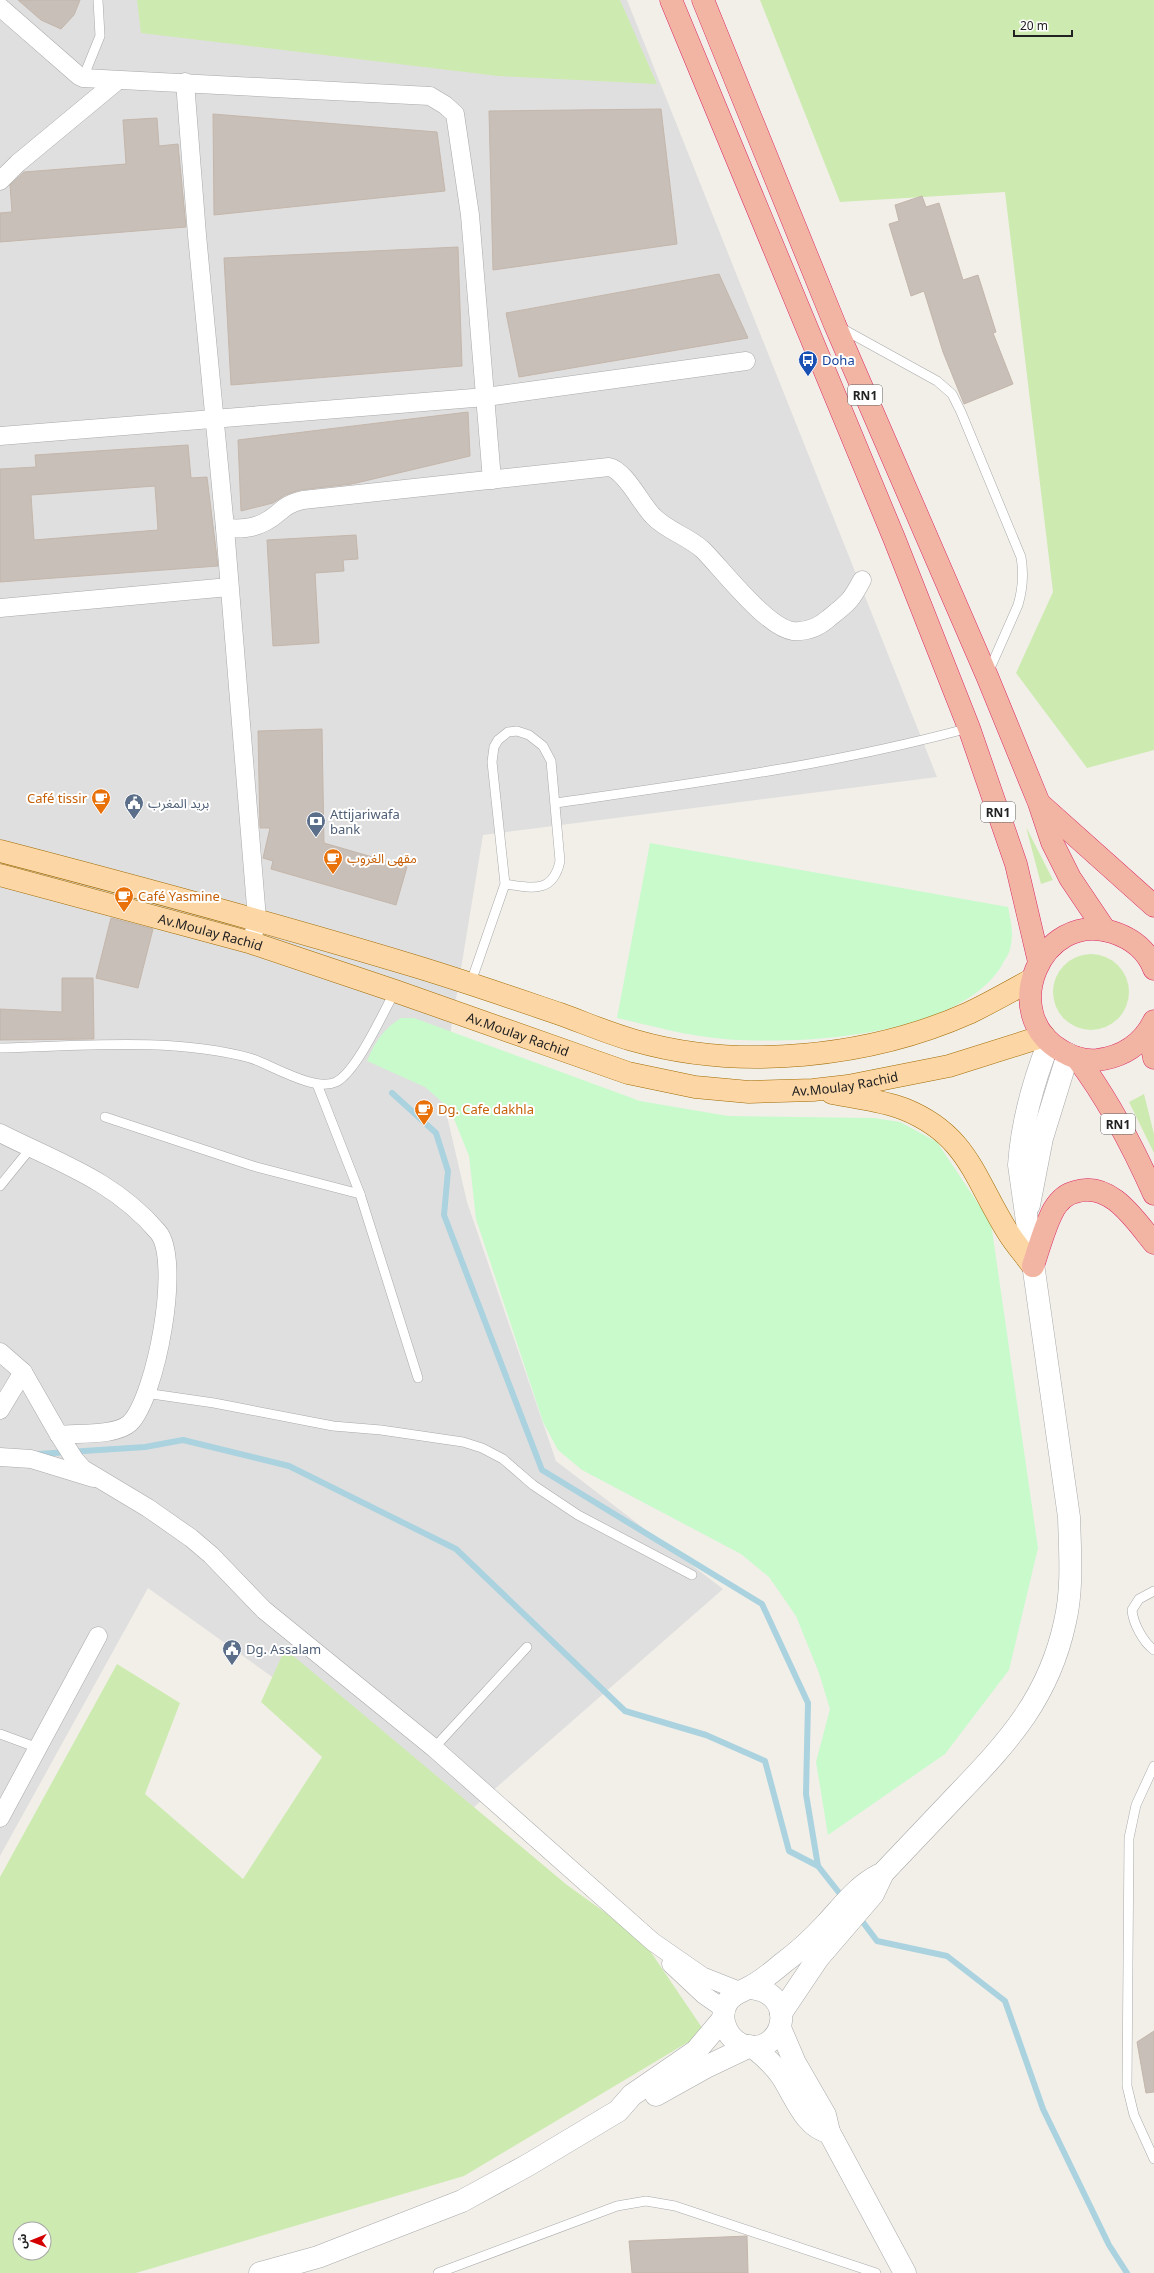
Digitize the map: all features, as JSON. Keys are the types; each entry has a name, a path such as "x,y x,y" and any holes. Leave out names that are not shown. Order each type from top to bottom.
{"highway":[{"name":"RN1","path":"671,0 891,531 969,728 1016,864 1035,971 1030,1000 1034,1019 1047,1039 1072,1056 1092,1078 1108,1104 1154,1194"},
{"name":"RN1","path":"703,0 835,325 987,676 1039,803 1052,842 1070,878 1104,930"},
{"path":"1039,803 1154,906"},
{"path":"1035,971 1050,946 1067,936 1085,930 1104,930 1123,936 1147,947 1154,969"},
{"name":"RN1","path":"1072,1056 1093,1060 1110,1058 1125,1053 1139,1043 1152,1026"},
{"name":"RN1","path":"1152,1026 1154,1058"},
{"path":"1033,1266 1054,1209 1065,1197 1080,1190 1102,1192 1118,1202 1154,1242"}],"main road":[{"name":"Av.Moulay Rachid","path":"0,851 257,919 471,982 636,1041 676,1049 736,1056 804,1054 831,1051 904,1036 967,1014 1035,971"},
{"name":"Av.Moulay Rachid","path":"0,875 252,943 395,991 628,1073 671,1082 722,1090 749,1092 813,1090 916,1074 1047,1039"},
{"path":"813,1090 887,1104 903,1109 929,1122 948,1136 965,1155 1009,1234 1033,1266"}],"street":[{"path":"0,7 83,78 117,81 185,82 430,96 445,105 455,114 470,215 492,480"},
{"path":"0,181 18,163 117,81"},
{"path":"185,82 214,419 225,528 257,919 252,943"},
{"path":"0,436 486,397 746,361"},
{"path":"225,528 255,527 267,522 291,503 303,500 613,468 622,475 653,516 663,525 692,542 755,607 783,628 792,630 809,629 823,624 851,599 862,580"},
{"path":"0,608 229,587"},
{"path":"618,2111 628,2099 696,2050 724,2014 728,2002 830,1931 860,1899 868,1882 884,1873 993,1758 1026,1718 1050,1671 1066,1622 1071,1570 1069,1517 1027,1216 1021,1191 1019,1165 1021,1140 1035,1078 1047,1039"},
{"path":"1027,1216 1042,1138 1072,1056"},
{"path":"0,1133 30,1149 49,1155 87,1174 113,1190 158,1232 165,1244 168,1259 163,1325 157,1354 139,1409 130,1422 122,1428 106,1432 61,1438"},
{"path":"0,1352 23,1372 61,1438 75,1460 83,1469 148,1508 191,1538 211,1555 264,1610 434,1748 653,1942 702,1976 744,1990 766,1991 776,2000 780,2020 795,2064 825,2115 830,2132 905,2273"},
{"path":"0,1410 23,1372"},
{"path":"0,1456 31,1459 101,1480"},
{"path":"0,1818 98,1636"},
{"path":"260,2273 318,2257 462,2201 528,2165 618,2111 635,2106 695,2073 751,2047 769,2041 830,1931"},
{"path":"653,1942 684,1979 724,2014 726,2029 731,2038 740,2044 751,2047 781,2074 812,2124 823,2131 830,2132"}],"lane":[{"path":"83,78 100,36 98,0"},
{"path":"835,325 937,381 952,394 957,402 1020,557 1023,569 1022,593 1018,605 987,676"},
{"path":"556,803 803,766 910,744 969,728"},
{"path":"471,982 505,884 492,762 494,747 498,740 508,732 517,731 537,739 551,761 556,803 560,861 557,875 552,882 531,888 505,884"},
{"path":"0,1048 156,1046 210,1050 250,1058 281,1069 298,1079 316,1084 336,1082 356,1062 395,991"},
{"path":"316,1084 360,1194 418,1378"},
{"path":"105,1117 253,1166 360,1194"},
{"path":"0,1186 30,1149"},
{"path":"145,1393 214,1403 333,1426 381,1430 463,1442 482,1448 503,1459 533,1485 578,1515 692,1575"},
{"path":"1154,1592 1139,1599 1132,1610 1135,1622 1146,1644 1154,1650"},
{"path":"434,1748 527,1647"},
{"path":"0,1734 38,1748"},
{"path":"1154,1766 1136,1805 1129,1838 1127,2086 1134,2115 1154,2160"},
{"path":"438,2273 617,2206 646,2201 675,2206 876,2273"}],"shaded area":[{"path":"0,0 627,0 937,777 483,835 441,1090 467,1202 556,1461 723,1589 465,1815 148,1588 0,1856"}],"green space":[{"path":"137,0 620,0 657,84 498,76 141,33"},
{"path":"760,0 1154,0 1154,750 1087,768 1016,673 1053,592 1005,192 840,202"},
{"path":"1026,827 1053,880 1041,884"},
{"path":"650,843 1008,907 1012,933 1008,955 1002,965 981,989 951,1008 915,1022 875,1031 834,1037 793,1040 724,1039 684,1033 617,1018"},
{"path":"1091,954 1106,957 1118,965 1126,977 1129,992 1126,1007 1118,1019 1106,1027 1091,1030 1076,1027 1064,1019 1056,1007 1053,992 1056,977 1064,965 1076,957"},
{"path":"401,1018 414,1018 640,1101 728,1116 874,1118 900,1122 937,1142 991,1223 1038,1548 1009,1670 945,1754 828,1835 816,1762 830,1709 819,1673 796,1616 769,1577 741,1554 582,1470 558,1450 543,1422 476,1219 469,1156 450,1109 425,1087 367,1061 380,1036"},
{"path":"1144,1094 1154,1134 1154,1153 1129,1102"},
{"path":"285,1649 567,1885 642,1939 705,2032 464,2176 136,2273 0,2273 0,1877 117,1664 180,1703 145,1794 243,1879 322,1757 261,1702"}],"building":[{"path":"18,0 80,0 74,15 61,29 41,20"},
{"path":"661,109 677,244 493,270 489,111"},
{"path":"213,114 437,132 445,191 214,215"},
{"path":"157,118 159,146 178,144 186,227 0,242 0,213 12,212 10,185 24,172 126,164 123,120"},
{"path":"922,196 926,207 939,203 963,280 978,275 996,332 993,333 1013,384 964,404 943,352 924,291 911,296 889,224 899,221 895,205"},
{"path":"458,247 462,366 231,385 224,258"},
{"path":"719,274 748,338 519,377 506,313"},
{"path":"468,412 470,456 352,484 300,490 285,495 273,503 241,511 238,440"},
{"path":"188,445 191,478 207,477 218,566 0,582 0,469 36,467 35,455","holes":["155,486 158,530 34,540 31,495"]},
{"path":"356,535 358,559 343,560 344,571 315,573 319,643 273,646 267,540"},
{"path":"322,729 324,843 407,867 396,905 271,869 273,861 263,858 270,828 260,828 258,731"},
{"path":"111,918 153,929 138,988 96,978"},
{"path":"62,978 93,978 94,1039 0,1040 0,1009 62,1012"},
{"path":"1154,2031 1154,2092 1146,2093 1137,2042"},
{"path":"747,2236 748,2273 632,2273 629,2241"}],"waterway":[{"path":"392,1093 436,1133 448,1171 444,1215 542,1470 762,1604 808,1703 806,1794 818,1866 844,1899"},
{"path":"38,1454 145,1447 183,1440 289,1466 456,1549 625,1711 706,1735 765,1761 789,1851 818,1866"},
{"path":"859,1917 877,1941 947,1956 1005,2001 1043,2109 1109,2245 1127,2273"}],"place":[{"name":"Doha","path":"808,377"},
{"name":"Café tissir","path":"101,815"},
{"name":"بريد المغرب","path":"134,820"},
{"name":"Attijariwafa bank","path":"316,838"},
{"name":"مقهى الغروب","path":"333,875"},
{"name":"Café Yasmine","path":"124,913"},
{"name":"Dg. Cafe dakhla","path":"424,1126"},
{"name":"Dg. Assalam","path":"232,1666"}]}
